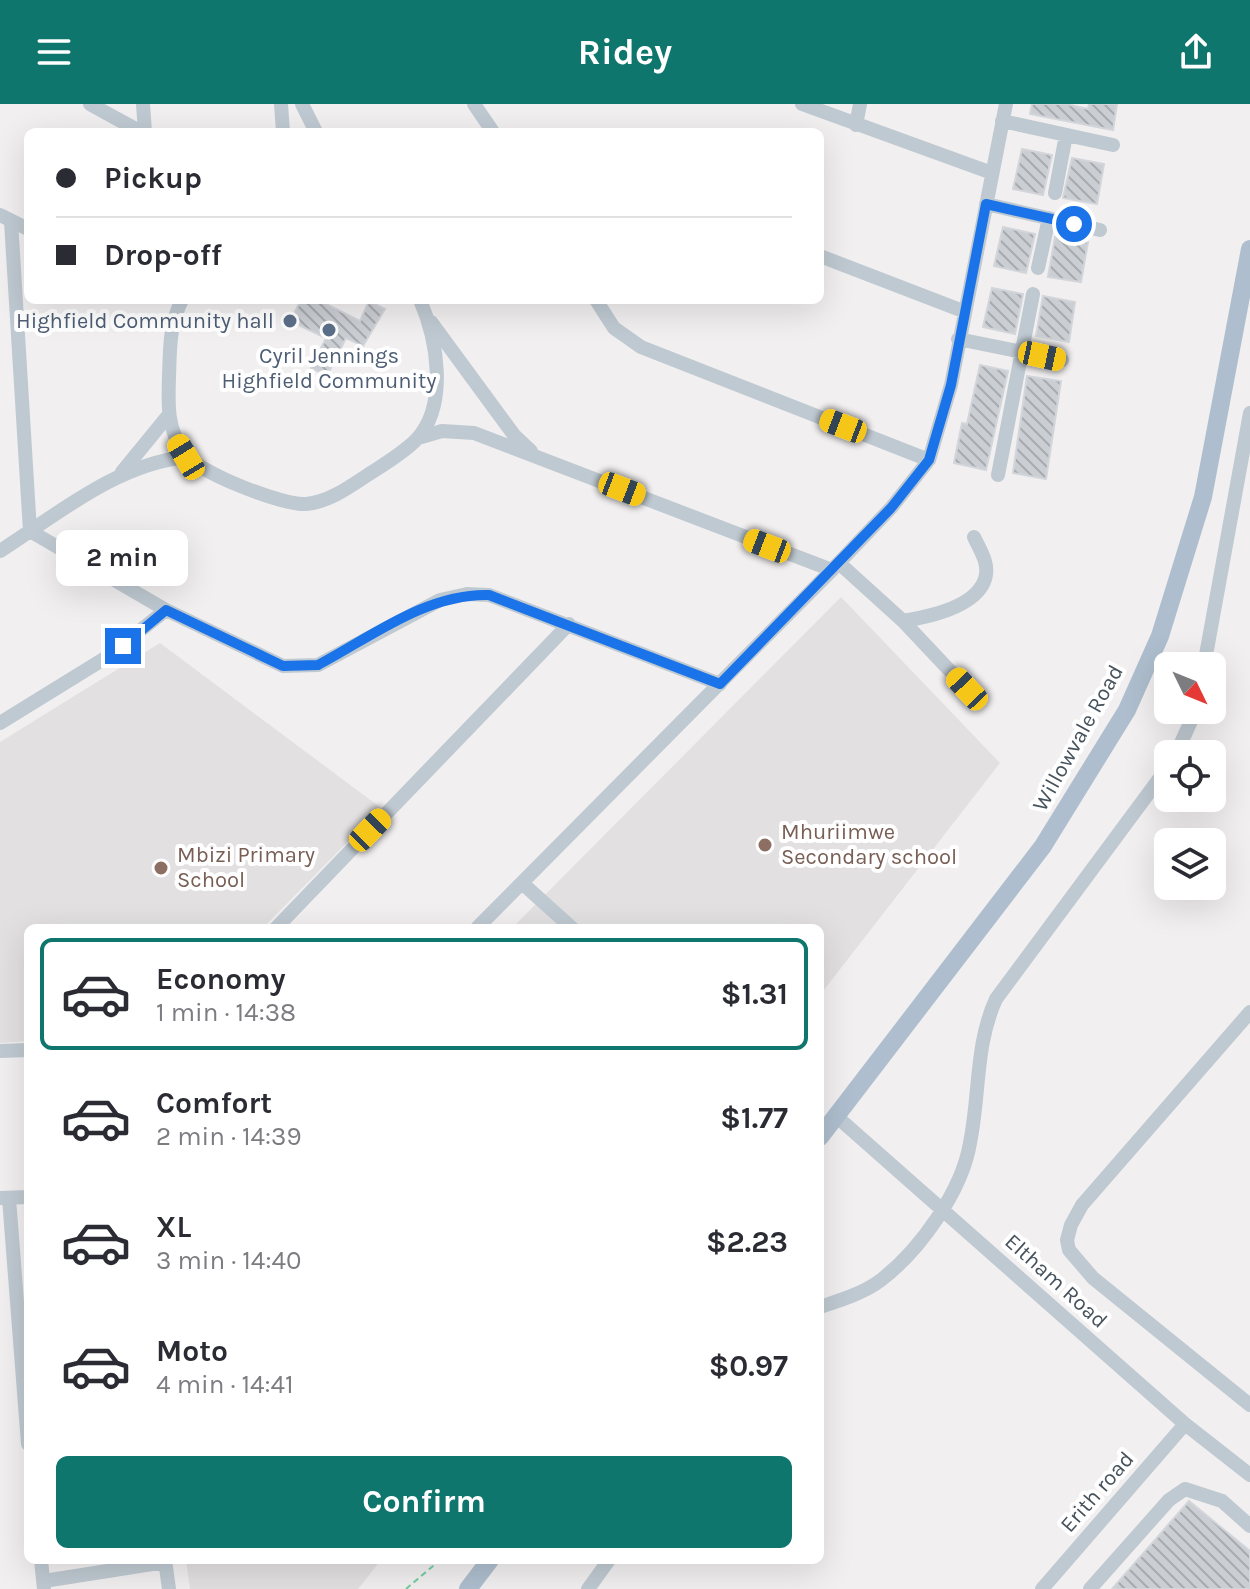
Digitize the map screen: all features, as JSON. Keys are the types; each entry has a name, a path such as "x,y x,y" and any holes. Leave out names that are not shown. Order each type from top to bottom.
{"main road":[{"name":"Willowvale Road","path":"824,1132 1043,846 1127,710 1160,636 1203,497 1250,249"},
{"path":"468,1589 487,1564"}],"street":[{"path":"90,104 135,128"},
{"path":"143,104 143,128"},
{"path":"281,104 283,128"},
{"path":"302,104 314,128"},
{"path":"474,104 491,128"},
{"path":"802,104 992,173"},
{"path":"856,125 860,104"},
{"path":"481,924 836,566 929,460 940,431 1006,104"},
{"path":"1002,121 1113,145"},
{"path":"1055,193 1066,135"},
{"path":"986,204 1100,230"},
{"path":"6,218 24,227"},
{"path":"6,218 30,531"},
{"path":"1038,268 1049,218"},
{"path":"824,258 963,311"},
{"path":"998,475 1033,294"},
{"path":"178,304 171,328 167,417 186,457"},
{"path":"418,438 435,398 436,365 428,319 422,304"},
{"path":"599,304 614,328 641,347 929,460"},
{"path":"428,319 514,435 535,455"},
{"path":"958,339 1062,360"},
{"path":"1207,652 1250,413"},
{"path":"119,475 167,417"},
{"path":"0,551 119,475 162,460 186,457 273,498 308,504 332,497 399,454 418,438 442,431 474,433 836,566 903,621 967,689"},
{"path":"30,531 166,610 283,666 300,668 318,665 440,600 467,594 489,595 720,684"},
{"path":"903,621 929,617 973,594 985,580 986,562 974,537"},
{"path":"0,723 107,657 166,610"},
{"path":"280,924 569,624"},
{"path":"824,1306 861,1292 881,1280 943,1210 960,1177 970,1144 982,1035 996,999 1154,786"},
{"path":"522,883 568,924"},
{"path":"1250,1012 1082,1205 1067,1240 1069,1250 1093,1278 1250,1405"},
{"path":"0,1051 24,1050"},
{"name":"Eltham Road","path":"836,1116 1185,1424 1250,1475"},
{"path":"24,1197 4,1198 24,1403"},
{"name":"Erith road","path":"1042,1589 1185,1424"},
{"path":"1090,1589 1169,1500 1185,1489 1222,1501 1250,1526"},
{"path":"41,1564 44,1585 150,1564"},
{"path":"165,1564 169,1589"},
{"path":"588,1589 606,1564"}],"path":[{"path":"406,1589 435,1564"}],"shaded area":[{"name":"Mhuriimwe Secondary school","path":"841,597 1000,763 824,990 824,924 516,924"},
{"name":"Mbizi Primary School","path":"160,643 381,808 267,924 24,924 24,1041 0,1043 0,742"},
{"path":"187,1564 378,1564 358,1589 190,1589"}],"building":[{"path":"1032,104 1066,104 1088,109 1089,104 1117,104 1113,130 1030,114"},
{"path":"1022,149 1052,155 1043,195 1013,189"},
{"path":"1072,158 1104,164 1097,204 1063,198"},
{"path":"1003,227 1035,234 1026,273 994,266"},
{"path":"1055,237 1088,242 1081,282 1048,277"},
{"path":"992,288 1023,294 1015,334 983,327"},
{"path":"1043,296 1075,302 1069,342 1036,336"},
{"name":"Cyril Jennings Highfield Community","path":"299,304 326,304 360,321 368,304 385,309 363,346 346,338 327,376 311,368 326,338 290,321"},
{"path":"980,365 1008,371 986,470 954,463 962,423 967,424"},
{"path":"1027,376 1061,381 1046,479 1013,473"},
{"path":"1189,1501 1250,1551 1250,1589 1112,1589"}],"place":[{"name":"Highfield Community hall","path":"290,321"},
{"name":"Cyril Jennings Highfield Community","path":"329,330"},
{"name":"Mhuriimwe Secondary school","path":"765,845"},
{"name":"Mbizi Primary School","path":"161,868"}],"route":[{"path":"123,646 166,610 283,666 300,668 318,665 440,600 467,594 489,595 720,684 891,508 929,460 951,385 986,204 1074,224"}]}
